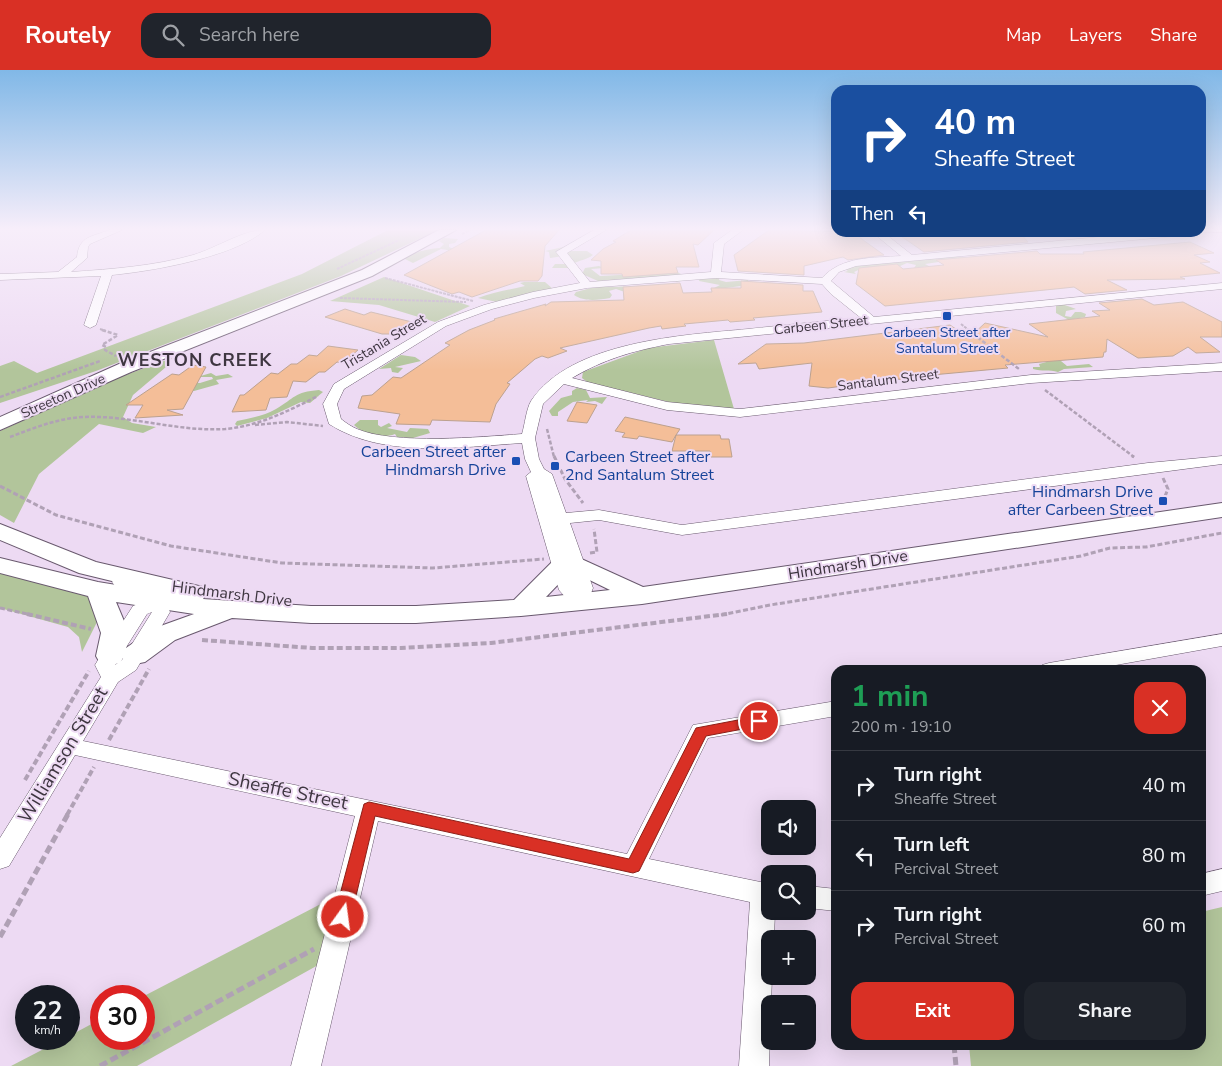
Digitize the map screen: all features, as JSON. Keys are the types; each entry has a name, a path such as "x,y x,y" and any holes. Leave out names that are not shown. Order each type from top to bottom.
{"main road":[{"name":"Streeton Drive","path":"0,409 121,362 357,276"},
{"name":"Streeton Drive","path":"2,431 121,362"},
{"name":"Hindmarsh Drive","path":"0,531 93,579 157,603 231,611 363,616 521,608 642,596 1222,510"},
{"path":"521,608 570,560 642,596"},
{"name":"Hindmarsh Drive","path":"0,565 50,580 93,579 271,601 473,611"},
{"path":"93,579 115,633 120,664 164,634 231,611"}],"street":[{"path":"0,277 16,276"},
{"path":"90,325 106,276"},
{"path":"580,276 586,285"},
{"name":"Tristania Street","path":"528,438 402,443 381,441 364,437 344,428 332,417 330,404 340,387 442,324 488,307 524,297 586,285 697,276"},
{"name":"Tristania Street","path":"743,276 825,281"},
{"path":"829,276 825,281 871,320"},
{"name":"Carbeen Street","path":"580,603 568,590 570,560 534,475 538,472 530,451 528,438 537,403 561,379 594,360 631,348 669,340 1222,286"},
{"name":"Santalum Street","path":"561,379 666,406 740,413 1031,379 1222,367"},
{"path":"553,519 591,515 682,530 1148,468 1222,460"},
{"name":"Williamson Street","path":"0,859 120,664 140,610 174,596 195,593"},
{"path":"1078,665 1222,640"},
{"path":"633,866 701,731 831,709"},
{"name":"Sheaffe Street","path":"69,746 369,808 761,893"},
{"path":"306,1066 369,808"},
{"path":"1206,884 1222,880"},
{"path":"816,899 831,900"},
{"path":"754,1066 764,920"}],"path":[{"path":"332,299 384,298 448,303 478,302 381,276"},
{"path":"946,313 1165,480 1168,489 1163,501"},
{"path":"90,325 118,335 102,344 106,346 105,350 121,362"},
{"path":"245,426 292,409 322,394"},
{"path":"43,423 50,417"},
{"path":"2,431 43,423 93,418 166,427 215,429 287,422 328,426"},
{"path":"0,486 56,515 171,546 282,563 433,568 570,560 597,543 589,509 574,494 551,448 546,422"},
{"path":"530,451 551,448"},
{"path":"0,937 102,752 120,664"},
{"path":"20,788 120,664"},
{"path":"100,1066 338,935"},
{"path":"954,1050 956,1066"}],"green space":[{"path":"295,276 340,276 96,371 0,403 0,366 14,361 37,373"},
{"path":"588,276 683,276 687,280 675,282 679,279 639,278 598,281"},
{"path":"384,277 470,306 435,322 379,305 330,301"},
{"path":"720,277 719,280 726,282 748,280 749,285 710,290 720,285 699,281 700,278"},
{"path":"545,282 553,289 497,302 478,298 525,286 520,283"},
{"path":"602,285 629,287 625,292 616,289 609,291 612,295 610,298 605,299 587,300 574,295 576,292"},
{"path":"1062,304 1076,309 1066,311 1065,316 1071,317 1075,312 1081,312 1086,314 1085,317 1069,320 1056,313 1056,305"},
{"path":"714,340 734,409 681,405 587,382 582,378 583,372 648,348"},
{"path":"401,355 415,357 421,361 395,367 403,368 398,373 392,372 391,368 379,369"},
{"path":"172,358 166,367 133,395 123,417 132,423 156,427 143,433 99,424 39,474 14,523 0,515 0,431 109,381"},
{"path":"1054,360 1061,361 1067,366 1089,364 1093,367 1064,369 1058,372 1033,369 1033,367 1040,367 1039,364"},
{"path":"211,373 216,376 228,374 233,377 216,380 219,384 194,391 171,392 187,382 200,383 213,379 212,377 197,377"},
{"path":"577,388 586,390 590,398 607,397 602,404 595,401 586,402 588,400 573,402 558,412 558,416 552,416 549,411 561,398 572,395 572,391"},
{"path":"319,390 323,392 310,403 301,402 267,418 237,426 235,424 237,421 271,411 299,394"},
{"path":"360,420 378,420 378,425 381,427 389,423 392,426 387,428 407,432 410,428 428,429 430,433 413,438 397,437 395,434 385,436 374,435 354,425"},
{"path":"0,570 107,602 82,652 79,637 68,627 0,608"},
{"path":"340,894 320,964 137,1066 11,1066 42,1050 80,1050 80,1030 90,1025 90,1050 155,1050 155,990"},
{"path":"1222,907 1222,1066 971,1066 969,1050 1206,1050 1206,911"}],"building":[{"path":"408,276 542,276 538,281 520,281 472,297 459,292 452,294"},
{"path":"857,276 1185,276 1180,277 1185,279 1107,280 1127,290 1085,294 1074,287 885,306 856,284"},
{"path":"741,281 803,285 803,291 813,291 822,312 753,318 755,320 730,322 728,320 684,324 686,326 662,329 661,326 560,348 567,351 548,358 542,356 535,359 507,383 510,384 496,404 490,422 432,420 430,425 396,424 400,414 358,408 362,396 372,395 393,377 401,378 450,345 445,343 494,319 546,304 545,306 551,302 624,300 623,287 680,283 683,293 712,292 711,288 741,288"},
{"path":"1142,299 1154,305 1183,302 1222,322 1222,337 1200,337 1220,352 1196,353 1188,347 1173,356 1138,358 1107,339 1106,352 1104,352 1103,357 1005,365 1008,368 910,377 913,380 895,379 828,388 809,386 812,363 759,369 756,363 738,364 766,344 804,343 950,325 969,338 985,323 1048,337 1029,324 1100,316 1092,311 1110,310 1099,303"},
{"path":"345,309 364,315 371,312 412,322 389,334 382,334 325,317"},
{"path":"328,346 358,350 343,363 337,362 325,372 319,372 306,382 293,381 287,397 270,398 266,410 232,412 240,395 244,395 271,373 278,374 291,364 297,364 309,355 317,356"},
{"path":"193,365 206,367 183,409 167,410 183,415 135,418 143,405 126,405 172,374 179,375"},
{"path":"577,402 597,405 587,423 567,421"},
{"path":"625,417 680,429 672,442 639,436 637,439 622,437 625,433 615,431"},
{"path":"676,435 720,435 721,439 729,439 732,457 711,457 710,451 672,451"}],"place":[{"name":"Carbeen Street after Santalum Street","path":"947,316"},
{"name":"Carbeen Street after Hindmarsh Drive","path":"516,461"},
{"name":"Carbeen Street after 2nd Santalum Street","path":"555,466"},
{"name":"Hindmarsh Drive after Carbeen Street","path":"1163,501"}],"district":[{"name":"WESTON CREEK","path":"195,360"}],"route":[{"path":"343,917 369,808 633,866 701,731 759,721"}]}
